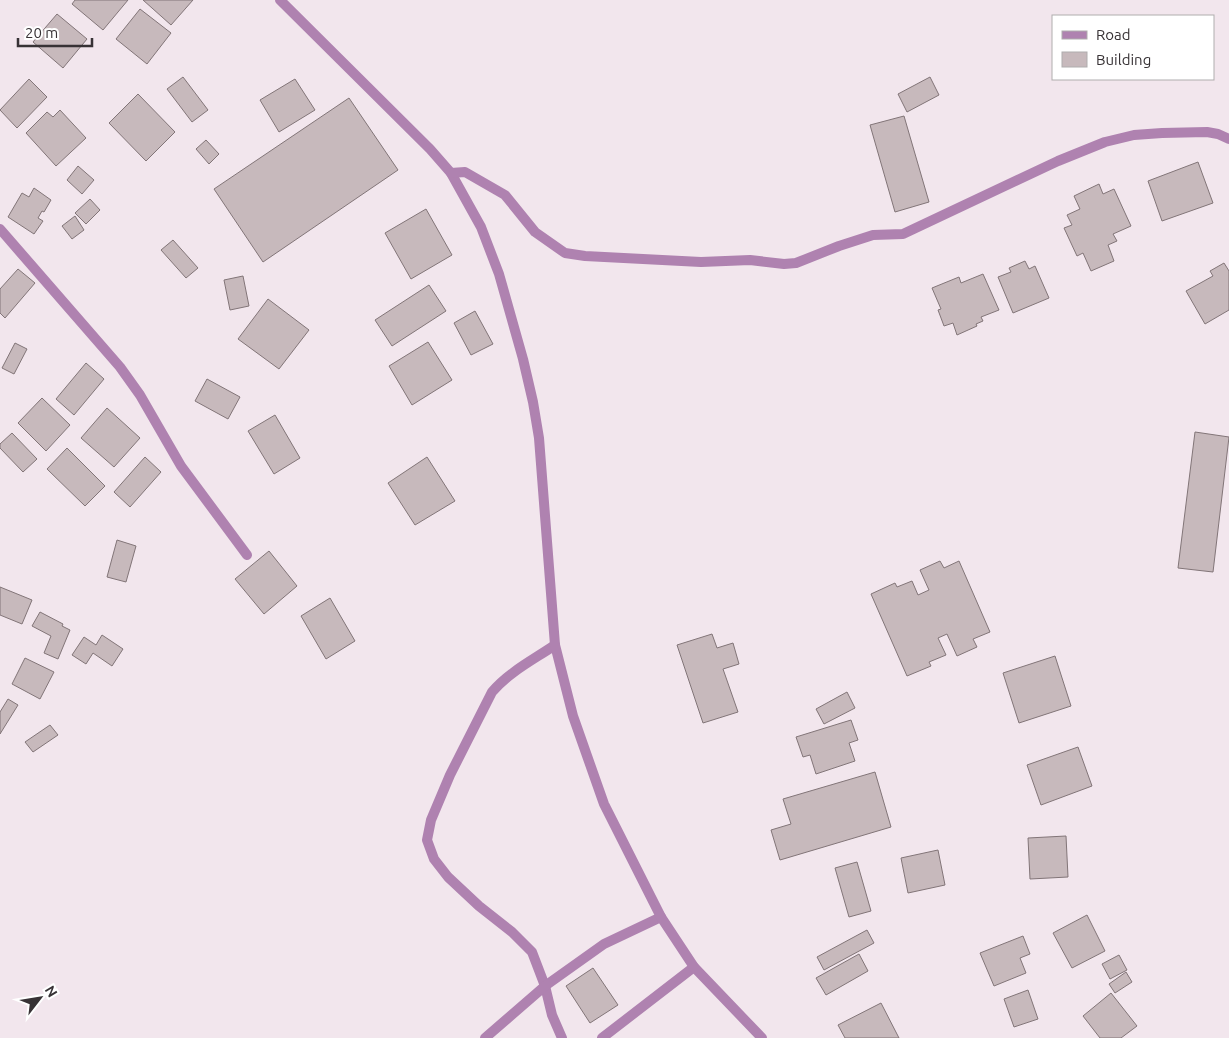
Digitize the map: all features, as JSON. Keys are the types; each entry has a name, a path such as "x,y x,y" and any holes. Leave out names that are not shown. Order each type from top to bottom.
{"street":[{"path":"280,0 430,148 450,173 481,226 499,274 533,402 539,438 555,646 574,716 604,804 661,917 694,967 762,1038"},
{"path":"450,173 465,172 505,195 535,232 566,253 585,256 701,262 750,260 784,264 796,263 839,246 873,236 904,234 1058,161 1105,142 1134,135 1162,133 1207,132 1229,139"},
{"path":"0,229 120,367 140,395 181,466 247,554"},
{"path":"555,646 510,675 492,692 450,775 431,820 427,840 434,859 448,877 479,906 512,932 532,952 545,986 552,1015 562,1038"},
{"path":"485,1038 545,986 604,944 661,917"},
{"path":"602,1038 694,967"}],"building":[{"path":"75,0 128,0 103,30 72,4"},
{"path":"143,0 193,0 171,25"},
{"path":"140,9 171,33 147,64 116,39"},
{"path":"57,14 87,39 63,68 33,42"},
{"path":"183,77 208,110 192,122 167,89"},
{"path":"930,77 939,95 907,112 898,94"},
{"path":"29,79 47,97 17,128 0,110"},
{"path":"295,79 315,110 279,132 260,100"},
{"path":"138,94 175,132 146,161 109,123"},
{"path":"349,98 398,170 263,262 214,189"},
{"path":"60,110 86,138 56,166 26,133 47,112 53,117"},
{"path":"904,116 929,202 895,212 870,125"},
{"path":"206,140 219,154 209,164 196,149"},
{"path":"1198,162 1213,203 1162,221 1148,181"},
{"path":"78,166 94,180 82,194 67,180"},
{"path":"1099,184 1103,194 1114,189 1131,226 1113,234 1117,241 1108,245 1114,261 1091,271 1083,253 1077,256 1064,228 1072,225 1067,215 1080,209 1074,196"},
{"path":"34,188 51,200 38,218 43,221 34,234 8,217 22,193 29,197"},
{"path":"90,199 100,210 86,224 75,213"},
{"path":"426,209 452,255 411,279 385,233"},
{"path":"75,216 84,230 72,239 62,226"},
{"path":"173,240 198,268 186,278 161,250"},
{"path":"1025,261 1029,269 1035,266 1049,298 1013,313 998,277 1011,272 1009,268"},
{"path":"1224,263 1229,271 1229,310 1205,324 1186,291 1213,276 1210,271"},
{"path":"18,269 35,283 5,318 0,313 0,289"},
{"path":"983,274 999,310 981,317 983,321 976,324 977,326 957,335 953,323 944,326 938,310 941,309 932,288 959,277 961,283"},
{"path":"243,276 249,306 230,310 224,280"},
{"path":"429,285 446,311 392,346 375,320"},
{"path":"268,299 309,330 279,369 238,339"},
{"path":"475,311 493,344 471,355 454,323"},
{"path":"428,342 452,380 412,405 389,366"},
{"path":"15,343 27,349 14,374 2,368"},
{"path":"86,363 104,379 74,415 56,399"},
{"path":"207,379 240,397 228,419 195,401"},
{"path":"42,398 70,425 46,451 18,423"},
{"path":"107,408 140,438 114,467 81,438"},
{"path":"275,415 300,458 274,474 248,431"},
{"path":"1195,432 1229,437 1213,572 1178,568"},
{"path":"12,433 37,459 23,472 0,448 0,444"},
{"path":"67,448 105,486 85,506 47,469"},
{"path":"145,457 161,472 130,507 114,492"},
{"path":"427,457 455,501 415,525 388,483"},
{"path":"117,540 136,546 126,582 107,577"},
{"path":"269,551 297,586 264,614 235,579"},
{"path":"940,561 944,568 959,561 990,632 973,639 977,647 957,656 947,634 938,638 946,655 929,662 931,666 907,676 871,594 895,583 897,587 912,581 918,595 929,590 920,570"},
{"path":"0,587 32,600 22,624 0,615"},
{"path":"330,598 355,641 326,659 301,616"},
{"path":"40,612 63,624 62,626 70,630 58,659 44,653 51,636 32,626"},
{"path":"712,634 717,648 733,643 739,664 723,669 738,712 703,723 677,645"},
{"path":"102,635 123,649 112,666 93,653 86,664 72,655 84,637 96,645"},
{"path":"1055,656 1071,706 1019,723 1003,673"},
{"path":"25,658 54,672 40,699 12,684"},
{"path":"847,692 855,708 824,724 816,709"},
{"path":"8,699 18,705 0,734 0,712"},
{"path":"851,720 858,740 849,743 855,761 816,774 810,755 803,757 796,737"},
{"path":"50,725 58,735 33,752 25,742"},
{"path":"1078,747 1092,786 1041,805 1027,765"},
{"path":"875,772 891,827 780,860 771,830 791,824 783,799"},
{"path":"1066,836 1068,877 1030,879 1028,838"},
{"path":"938,850 945,885 908,893 901,858"},
{"path":"857,862 871,911 849,917 835,868"},
{"path":"1087,915 1105,951 1072,968 1053,933"},
{"path":"867,930 874,943 824,970 817,957"},
{"path":"1023,936 1030,954 1020,958 1026,973 994,986 980,953"},
{"path":"859,954 868,971 826,995 816,978"},
{"path":"1119,955 1127,970 1110,979 1102,964"},
{"path":"593,968 618,1005 590,1023 566,986"},
{"path":"1126,972 1132,982 1115,993 1109,984"},
{"path":"1028,990 1038,1019 1014,1027 1004,999"},
{"path":"1111,993 1137,1026 1121,1038 1100,1038 1083,1016"},
{"path":"881,1003 899,1038 845,1038 838,1025"}]}
